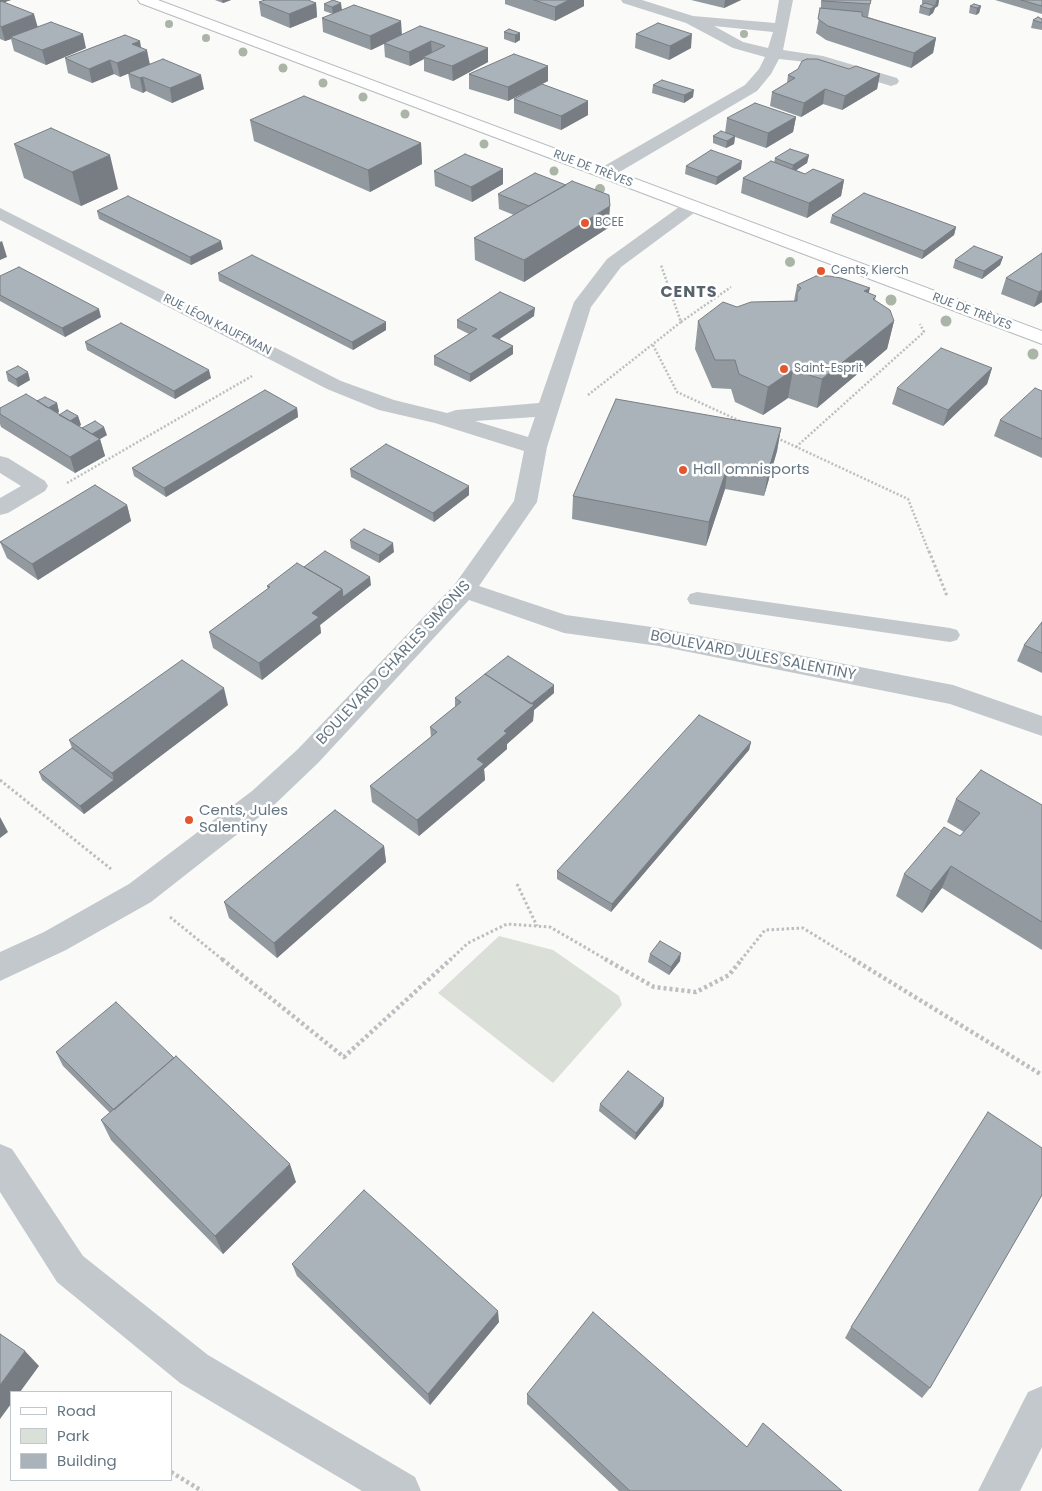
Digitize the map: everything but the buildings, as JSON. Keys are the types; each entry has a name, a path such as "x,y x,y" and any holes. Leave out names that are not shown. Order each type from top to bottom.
{"main road":[{"name":"RUE DE TRÈVES","path":"144,0 1042,338"}],"street":[{"path":"628,0 691,20 738,45 755,51 818,59 891,81"},
{"path":"605,173 751,88 766,71 774,54 782,28 786,0"},
{"path":"691,20 782,28"},
{"name":"BOULEVARD CHARLES SIMONIS","path":"0,967 55,941 140,893 262,799 308,756 464,590 525,502 536,447 581,306 614,263 692,206"},
{"name":"RUE LÉON KAUFFMAN","path":"0,213 334,385 387,405 442,418 536,447"},
{"name":"RUE LÉON KAUFFMAN","path":"442,418 551,402"},
{"path":"0,462 37,486 0,508"},
{"name":"BOULEVARD JULES SALENTINY","path":"464,590 564,624 659,637 953,695 1042,726"},
{"path":"0,1161 70,1269 194,1369 401,1491"},
{"path":"998,1491 1042,1406"}],"lane":[{"path":"697,599 950,635"}],"path":[{"path":"661,267 681,322"},
{"path":"551,402 584,399 681,322 730,287"},
{"path":"796,447 924,332 916,315 936,298"},
{"path":"653,345 677,392 745,423"},
{"path":"37,486 68,483 283,359"},
{"path":"770,435 908,499 947,596"},
{"path":"0,780 344,1057 468,943 507,924 550,927 654,987 696,992 729,975 765,930 803,928 1042,1075"},
{"path":"517,884 536,926"},
{"path":"172,1473 202,1491"}],"green space":[{"path":"499,936 553,950 619,996 622,1005 553,1083 438,993"}],"place":[{"name":"BCEE","path":"585,223"},
{"name":"Cents, Kierch","path":"821,271"},
{"name":"Saint-Esprit","path":"784,369"},
{"name":"Hall omnisports","path":"683,470"},
{"name":"Cents, Jules Salentiny","path":"189,820"}],"district":[{"name":"CENTS","path":"689,293"}]}
